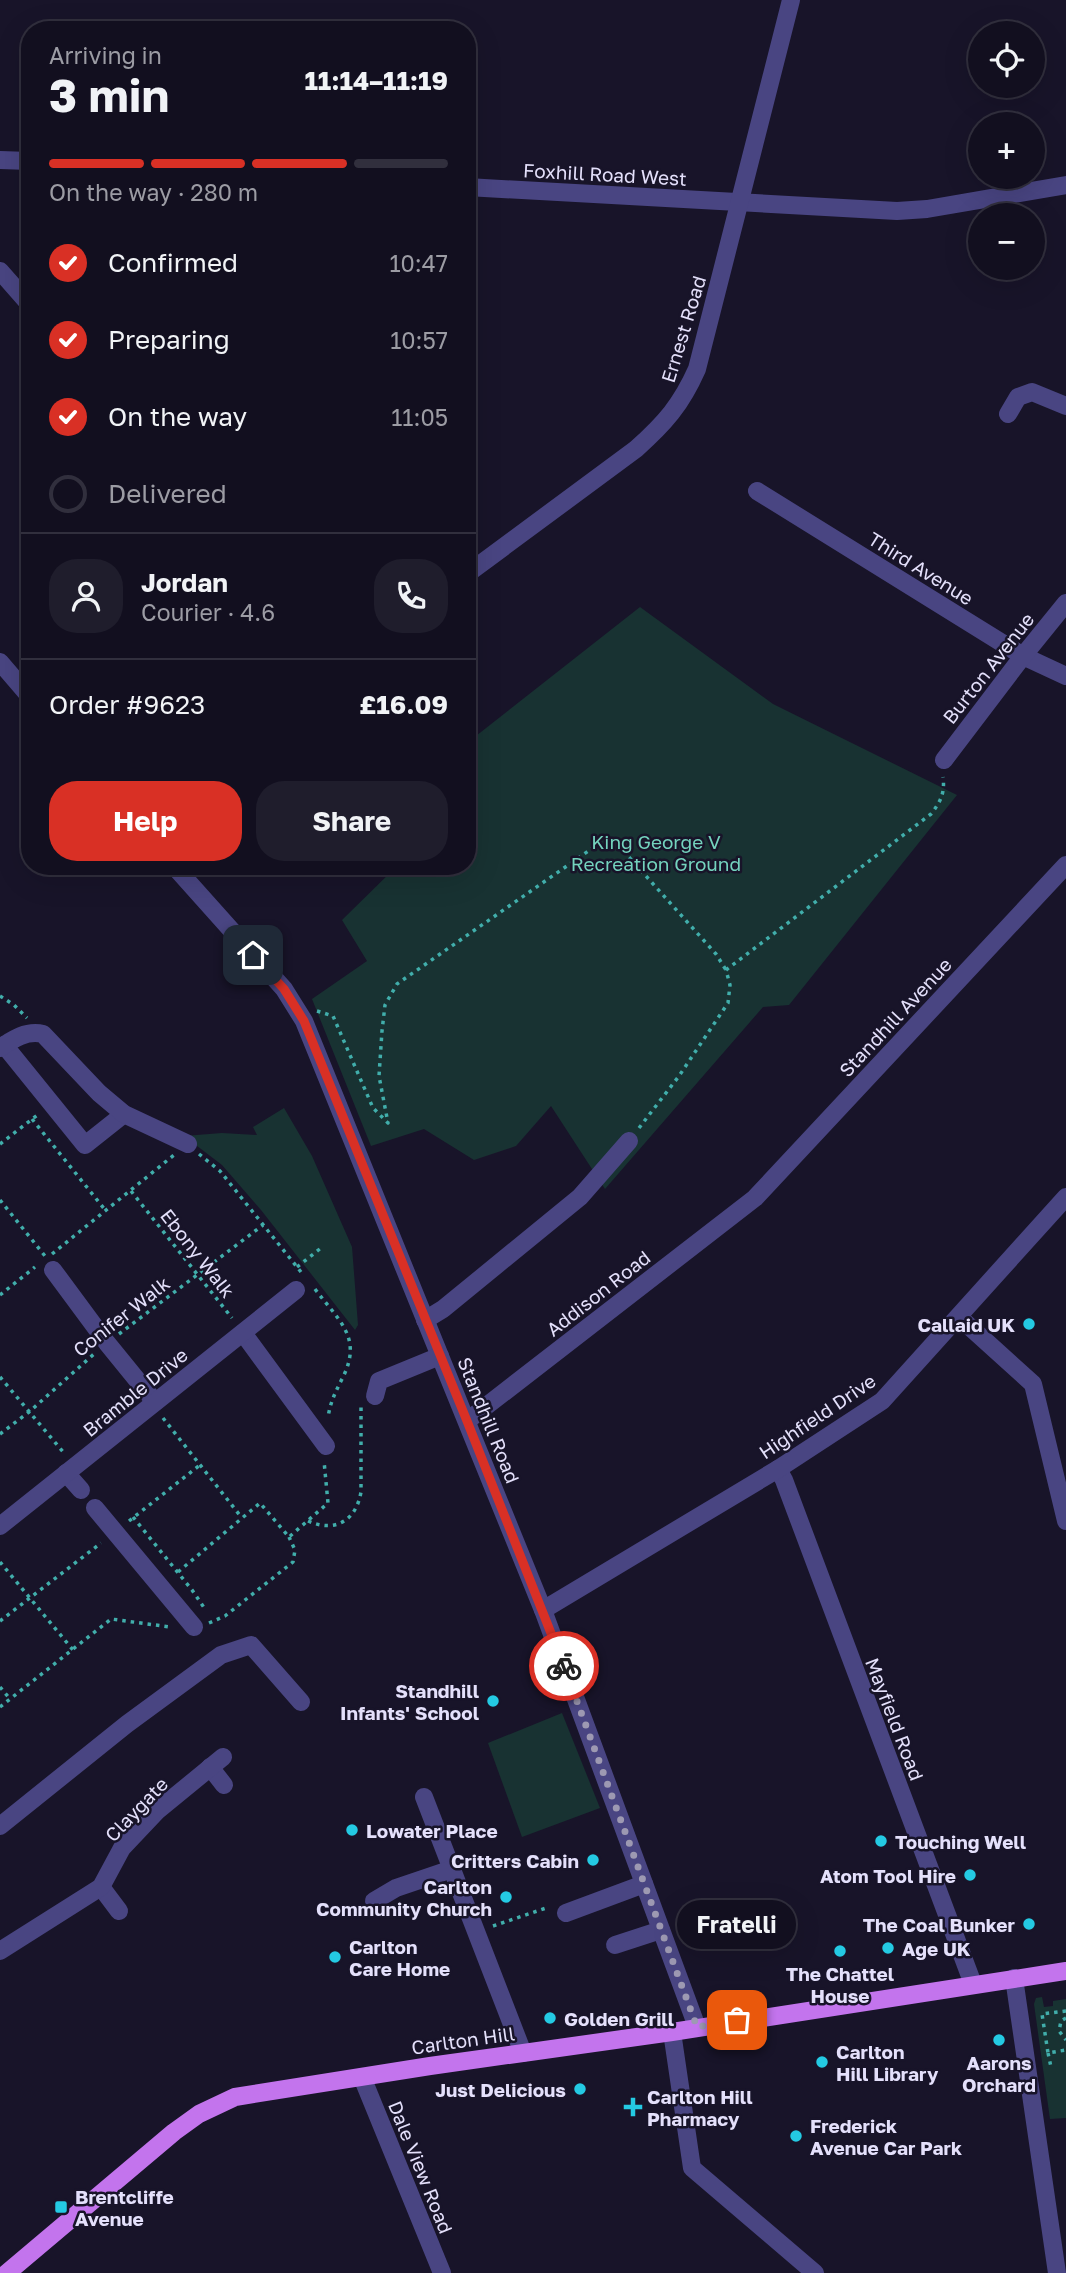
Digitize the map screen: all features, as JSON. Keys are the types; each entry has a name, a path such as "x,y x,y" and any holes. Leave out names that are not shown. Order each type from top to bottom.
{"main road":[{"name":"Carlton Hill","path":"7,2273 199,2114 235,2098 973,1983 1066,1971"}],"street":[{"name":"Ernest Road","path":"476,568 636,449 661,427 684,398 697,369 791,0"},
{"path":"0,160 21,161"},
{"name":"Foxhill Road West","path":"476,188 897,211 927,209 1066,186"},
{"path":"0,271 21,295"},
{"path":"1008,414 1018,397 1032,392 1066,405"},
{"name":"Third Avenue","path":"757,491 1023,656 1066,676"},
{"name":"Burton Avenue","path":"942,763 1066,603"},
{"path":"0,662 21,686"},
{"name":"Standhill Avenue","path":"755,1198 1066,865"},
{"name":"Standhill Road","path":"182,875 284,989 300,1013 543,1610 697,2027"},
{"path":"124,1114 85,1145 2,1047 25,1034 43,1034 99,1093 124,1114 188,1144"},
{"path":"425,1320 443,1309 580,1197 629,1140"},
{"name":"Highfield Drive","path":"543,1610 778,1469 881,1401 1066,1197"},
{"name":"Addison Road","path":"467,1421 755,1198"},
{"path":"46,1265 154,1404"},
{"name":"Bramble Drive","path":"0,1526 243,1333 302,1282"},
{"path":"959,1317 1033,1384 1066,1521"},
{"path":"243,1333 326,1446"},
{"path":"369,1396 379,1381 440,1356"},
{"name":"Mayfield Road","path":"778,1469 973,1983"},
{"path":"71,1470 81,1490"},
{"path":"95,1508 194,1627"},
{"path":"0,1826 127,1724 221,1655 251,1645 301,1702"},
{"name":"Claygate","path":"0,1951 101,1887 122,1848 209,1763 224,1785"},
{"path":"424,1797 523,2053"},
{"path":"374,1901 396,1888 452,1869"},
{"path":"566,1913 644,1884"},
{"path":"101,1887 120,1911"},
{"path":"615,1945 661,1930"},
{"path":"1014,1978 1057,2273"},
{"path":"672,2032 692,2168 815,2273"},
{"name":"Dale View Road","path":"362,2077 442,2273"}],"path":[{"path":"726,970 932,814 942,800 942,763"},
{"path":"300,1013 317,1011 333,1016 373,1108 388,1123 379,1076 385,1005 397,984 610,836 716,954 726,970 730,985 728,1003 680,1076 629,1140"},
{"path":"0,996 43,1034"},
{"path":"32,1119 106,1211"},
{"path":"0,1296 46,1265 106,1211 188,1144 220,1171 297,1267 302,1282 348,1332"},
{"name":"Ebony Walk","path":"131,1191 243,1333"},
{"path":"0,1200 46,1265"},
{"name":"Conifer Walk","path":"0,1434 107,1343 263,1224"},
{"path":"297,1267 321,1248"},
{"path":"0,1377 71,1470"},
{"path":"308,1521 319,1525 336,1525 349,1518 359,1505 362,1492 359,1408 369,1396"},
{"path":"154,1404 242,1518"},
{"path":"178,1572 260,1503"},
{"path":"133,1517 178,1572 213,1621"},
{"path":"0,1707 111,1619 175,1628 194,1627 225,1616 293,1562 295,1550 289,1537"},
{"path":"0,1562 73,1650"},
{"path":"0,1687 10,1699"},
{"path":"1051,2067 1042,2014 1066,2011"},
{"path":"1066,2018 1061,2021 1059,2031 1066,2040"},
{"path":"1048,2053 1066,2050"}],"green space":[{"name":"King George V Recreation Ground","path":"640,607 773,704 957,795 789,1005 763,1007 605,1189 551,1106 516,1146 474,1160 424,1129 371,1146 312,999 367,961 342,920 388,875 476,875 476,736"},
{"path":"284,1108 312,1156 352,1247 358,1325 355,1330 261,1210 222,1165 184,1136 222,1133 257,1135 253,1127"},
{"path":"562,1713 600,1808 522,1837 488,1743"},
{"path":"1042,1997 1044,2007 1053,2006 1053,2001 1066,1999 1066,2118 1050,2119 1034,2004 1036,1998"}],"way so far":[{"path":"564,1666 697,2027 737,2020"}],"place":[{"name":"Callaid UK","path":"1029,1324"},
{"name":"Standhill Infants' School","path":"493,1701"},
{"name":"Lowater Place","path":"352,1830"},
{"name":"Touching Well","path":"881,1841"},
{"name":"Critters Cabin","path":"593,1860"},
{"name":"Atom Tool Hire","path":"970,1875"},
{"name":"Carlton Community Church","path":"506,1897"},
{"name":"The Coal Bunker","path":"1029,1924"},
{"name":"Age UK","path":"888,1948"},
{"name":"The Chattel House","path":"840,1951"},
{"name":"Carlton Care Home","path":"335,1957"},
{"name":"Golden Grill","path":"550,2018"},
{"name":"Fratelli","path":"737,2020"},
{"name":"Aarons Orchard","path":"999,2040"},
{"name":"Carlton Hill Library","path":"822,2062"},
{"name":"Just Delicious","path":"580,2089"},
{"name":"Carlton Hill Pharmacy","path":"633,2107"},
{"name":"Frederick Avenue Car Park","path":"796,2136"},
{"name":"Brentcliffe Avenue","path":"61,2207"}],"route":[{"path":"253,955 284,989 304,1021 564,1666"}]}
